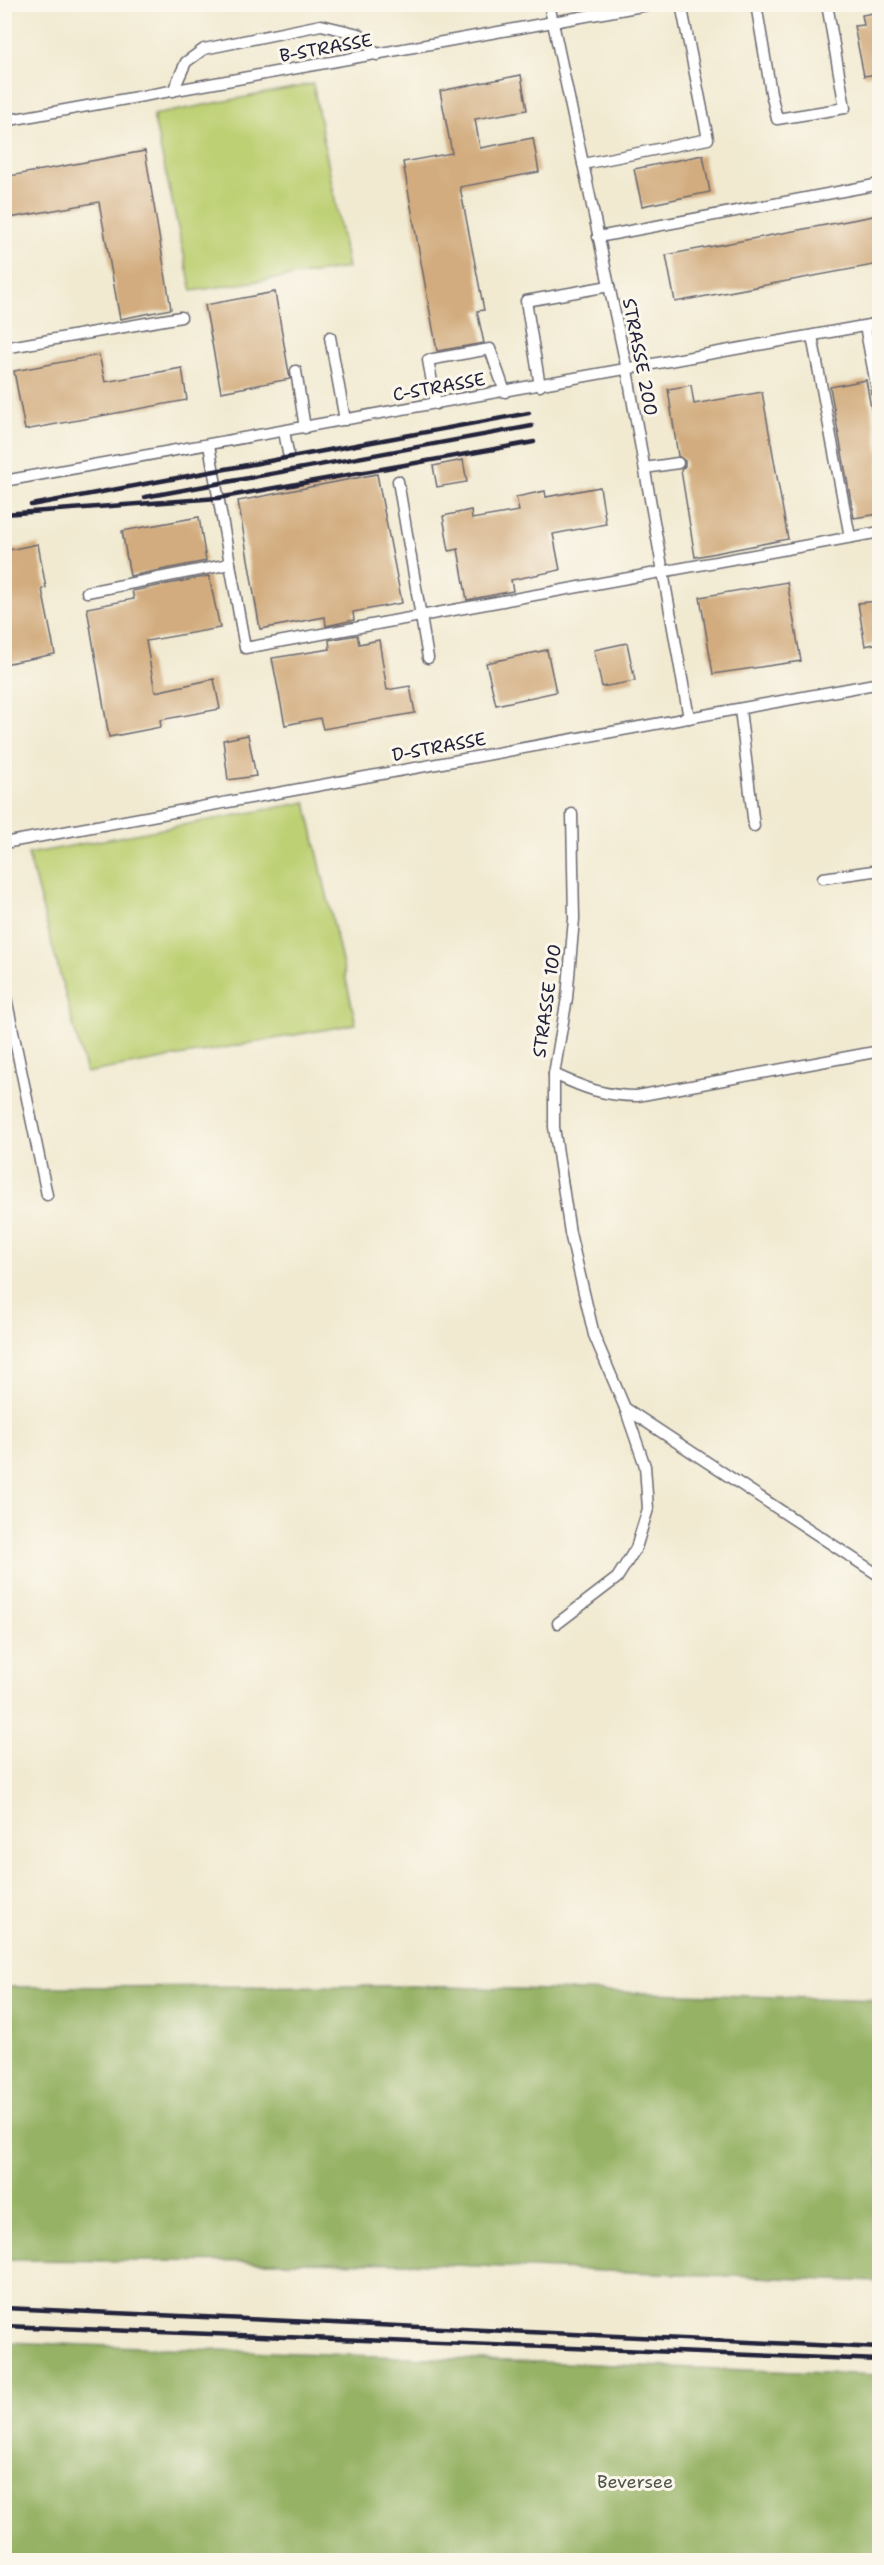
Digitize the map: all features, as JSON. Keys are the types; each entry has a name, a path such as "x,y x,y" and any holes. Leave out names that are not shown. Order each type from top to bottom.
{"lane":[{"name":"STRASSE 200","path":"549,4 627,370 689,718"},
{"name":"B-STRASSE","path":"4,121 377,56 653,4"},
{"path":"583,164 708,139 681,4"},
{"path":"756,4 777,119 845,108 827,4"},
{"path":"173,91 186,62 204,49 321,25 359,34 377,56"},
{"path":"598,237 879,184"},
{"path":"540,386 526,301 609,286"},
{"path":"4,348 181,317"},
{"name":"C-STRASSE","path":"4,481 879,323"},
{"path":"865,326 879,406"},
{"path":"812,336 850,537"},
{"path":"330,337 345,420"},
{"path":"436,404 428,360 490,349 506,392"},
{"path":"296,371 306,428"},
{"path":"284,431 288,453"},
{"path":"209,445 245,648 879,532"},
{"path":"645,468 678,462"},
{"path":"398,481 428,658"},
{"path":"87,592 230,564"},
{"name":"D-STRASSE","path":"4,843 879,683"},
{"path":"740,709 754,826"},
{"name":"STRASSE 100","path":"572,814 574,919 567,998 554,1074 583,1088 611,1096 637,1096 879,1051"},
{"path":"823,878 879,870"},
{"path":"4,988 47,1195"},
{"path":"554,1074 554,1127 570,1233 594,1335 625,1408 645,1466 648,1509 636,1548 617,1578 558,1623"},
{"path":"625,1408 879,1576"}],"green space":[{"path":"313,84 348,268 192,291 153,115"},
{"path":"306,802 356,1024 86,1073 28,854"},
{"path":"412,1986 879,2000 879,2282 405,2263 5,2260 5,1987"},
{"name":"Beversee","path":"5,2342 879,2375 879,2560 5,2560"}],"building":[{"path":"879,12 879,74 864,76 854,26 864,25 862,15"},
{"path":"521,75 527,110 475,119 480,148 533,138 539,172 460,187 484,310 477,311 484,343 437,351 403,162 452,153 440,91"},
{"path":"145,151 171,309 120,319 99,202 4,219 4,177"},
{"path":"703,155 710,192 642,206 634,169"},
{"path":"879,215 879,264 675,302 666,255"},
{"path":"275,292 290,379 221,392 205,305"},
{"path":"99,355 105,382 182,368 187,400 25,430 14,371"},
{"path":"866,380 879,453 879,514 854,518 830,387"},
{"path":"691,385 694,404 762,392 788,539 695,557 681,470 685,466 685,461 678,456 668,389"},
{"path":"463,460 467,482 437,487 433,466"},
{"path":"377,474 402,603 353,612 354,620 326,626 325,617 260,629 238,501"},
{"path":"600,487 606,524 553,534 560,570 511,580 513,591 467,600 458,549 449,551 443,516 471,510 472,519 519,511 516,497 545,491 546,497"},
{"path":"199,517 206,561 130,576 122,531"},
{"path":"38,544 46,588 42,589 55,654 4,664 4,551"},
{"path":"209,576 220,628 146,641 155,692 214,679 220,709 160,720 161,727 109,737 87,608 134,599 132,591"},
{"path":"787,582 801,661 713,674 700,597"},
{"path":"879,601 879,643 865,646 858,603"},
{"path":"357,635 359,644 379,640 387,690 410,686 415,713 323,729 320,718 285,725 272,658 330,649 329,640"},
{"path":"627,643 635,681 602,687 594,650"},
{"path":"547,650 556,692 496,705 486,663"},
{"path":"248,735 256,776 228,780 223,740"}],"railway":[{"path":"31,505 529,413"},
{"path":"145,497 532,426"},
{"path":"4,514 218,498 534,442"},
{"path":"4,2308 880,2348"},
{"path":"4,2326 880,2360"}]}
